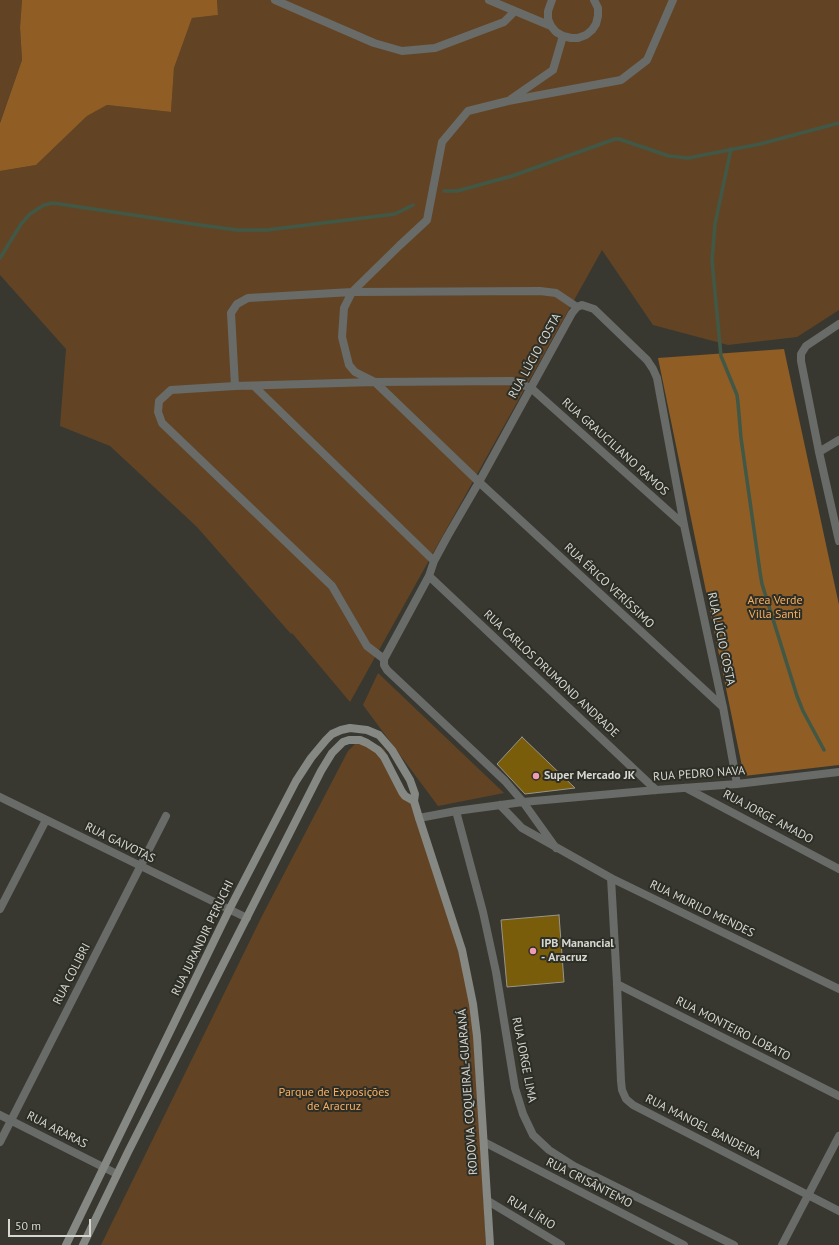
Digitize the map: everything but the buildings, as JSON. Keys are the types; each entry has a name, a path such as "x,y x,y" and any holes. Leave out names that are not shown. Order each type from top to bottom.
{"street":[{"path":"275,0 374,43 402,51 435,48 504,22 515,11"},
{"path":"489,0 551,26"},
{"path":"552,0 548,11 548,19 551,26 556,32 571,38 578,38 586,35 596,24 598,8 594,0"},
{"path":"375,382 355,372 349,365 342,337 344,308 352,292 427,220 442,142 468,111 508,101 621,80 647,60 673,0"},
{"path":"508,101 553,70 563,36"},
{"path":"235,386 231,312 237,304 248,298 352,292 540,291 556,293 577,308"},
{"name":"RUA LÚCIO COSTA","path":"384,659 429,576 434,561 572,313 582,305 594,309 647,360 653,369 659,387 684,524 723,707 737,784"},
{"path":"839,324 806,346 801,354 800,361 839,541"},
{"path":"523,802 505,781 387,670 384,665 384,659 367,646 332,586 162,423 158,412 159,401 171,390 235,386 375,382 512,381 531,388"},
{"name":"RUA ÉRICO VERÍSSIMO","path":"375,382 479,482 723,707"},
{"path":"254,386 434,561"},
{"name":"RUA GRAUCILIANO RAMOS","path":"531,388 684,524"},
{"path":"819,452 839,440"},
{"name":"RUA CARLOS DRUMOND ANDRADE","path":"429,576 656,790"},
{"name":"RUA JURANDIR PERUCHI","path":"66,1245 229,910 296,781 311,758 332,734 350,728 359,728 375,732 382,737 406,772"},
{"name":"RODOVIA COQUEIRAL-GUARANÁ","path":"247,918 322,771 332,753 343,742 349,740 360,740 378,750 384,757 405,796 414,802"},
{"name":"RODOVIA COQUEIRAL-GUARANÁ","path":"406,772 414,788 414,802 462,950 473,1004 477,1036 490,1245"},
{"name":"RUA PEDRO NAVA","path":"419,818 456,811 523,802 685,787 737,784 839,772"},
{"name":"RUA JORGE AMADO","path":"685,787 839,869"},
{"name":"RUA GAIVOTAS","path":"0,797 247,918"},
{"name":"RUA MURILO MENDES","path":"523,802 556,848"},
{"name":"RUA MURILO MENDES","path":"500,805 522,828 611,878 839,989"},
{"name":"RUA JORGE LIMA","path":"456,811 483,912 496,972 515,1088 522,1114 533,1135 550,1150 574,1166 734,1245"},
{"name":"RUA COLIBRI","path":"0,1142 166,816"},
{"path":"0,909 46,820"},
{"name":"RUA MANOEL BANDEIRA","path":"611,878 621,1081 622,1090 626,1099 633,1105 839,1211"},
{"path":"83,1245 117,1174 247,918"},
{"name":"RUA MONTEIRO LOBATO","path":"617,984 839,1096"},
{"name":"RUA ARARAS","path":"0,1115 117,1174"},
{"path":"782,1245 839,1136"},
{"name":"RUA CRISÂNTEMO","path":"484,1142 684,1245"},
{"name":"RUA LÍRIO","path":"488,1201 561,1245"}],"green space":[{"path":"0,0 22,0 20,27 22,60 0,122"},
{"path":"22,0 217,0 218,15 192,18 174,68 171,112 107,105 87,116 36,165 0,171 0,123 22,60 20,27"},
{"path":"217,0 839,0 839,310 797,337 728,345 653,325 602,250 350,702 292,633 291,634 197,527 110,446 60,426 66,349 0,275 0,171 36,165 87,116 107,105 171,112 174,68 192,18 218,15"},
{"name":"Area Verde Villa Santi","path":"784,349 839,605 839,765 744,776 658,358"},
{"path":"378,673 504,793 438,806 363,705"},
{"name":"Parque de Exposições de Aracruz","path":"361,741 384,749 416,813 462,951 475,1039 486,1245 101,1245 262,916 348,751 355,744"}],"waterway":[{"path":"444,191 457,191 512,176 615,139 619,139 669,156 688,158 760,144 839,123"},
{"path":"731,149 715,224 712,261 721,356 737,395 741,438 762,584 797,696 803,711 824,750"},
{"path":"0,258 21,224 30,214 44,205 53,203 237,230 267,230 395,214 413,205"}],"place":[{"name":"Super Mercado JK","path":"536,776"},
{"name":"IPB Manancial - Aracruz","path":"533,951"}]}
